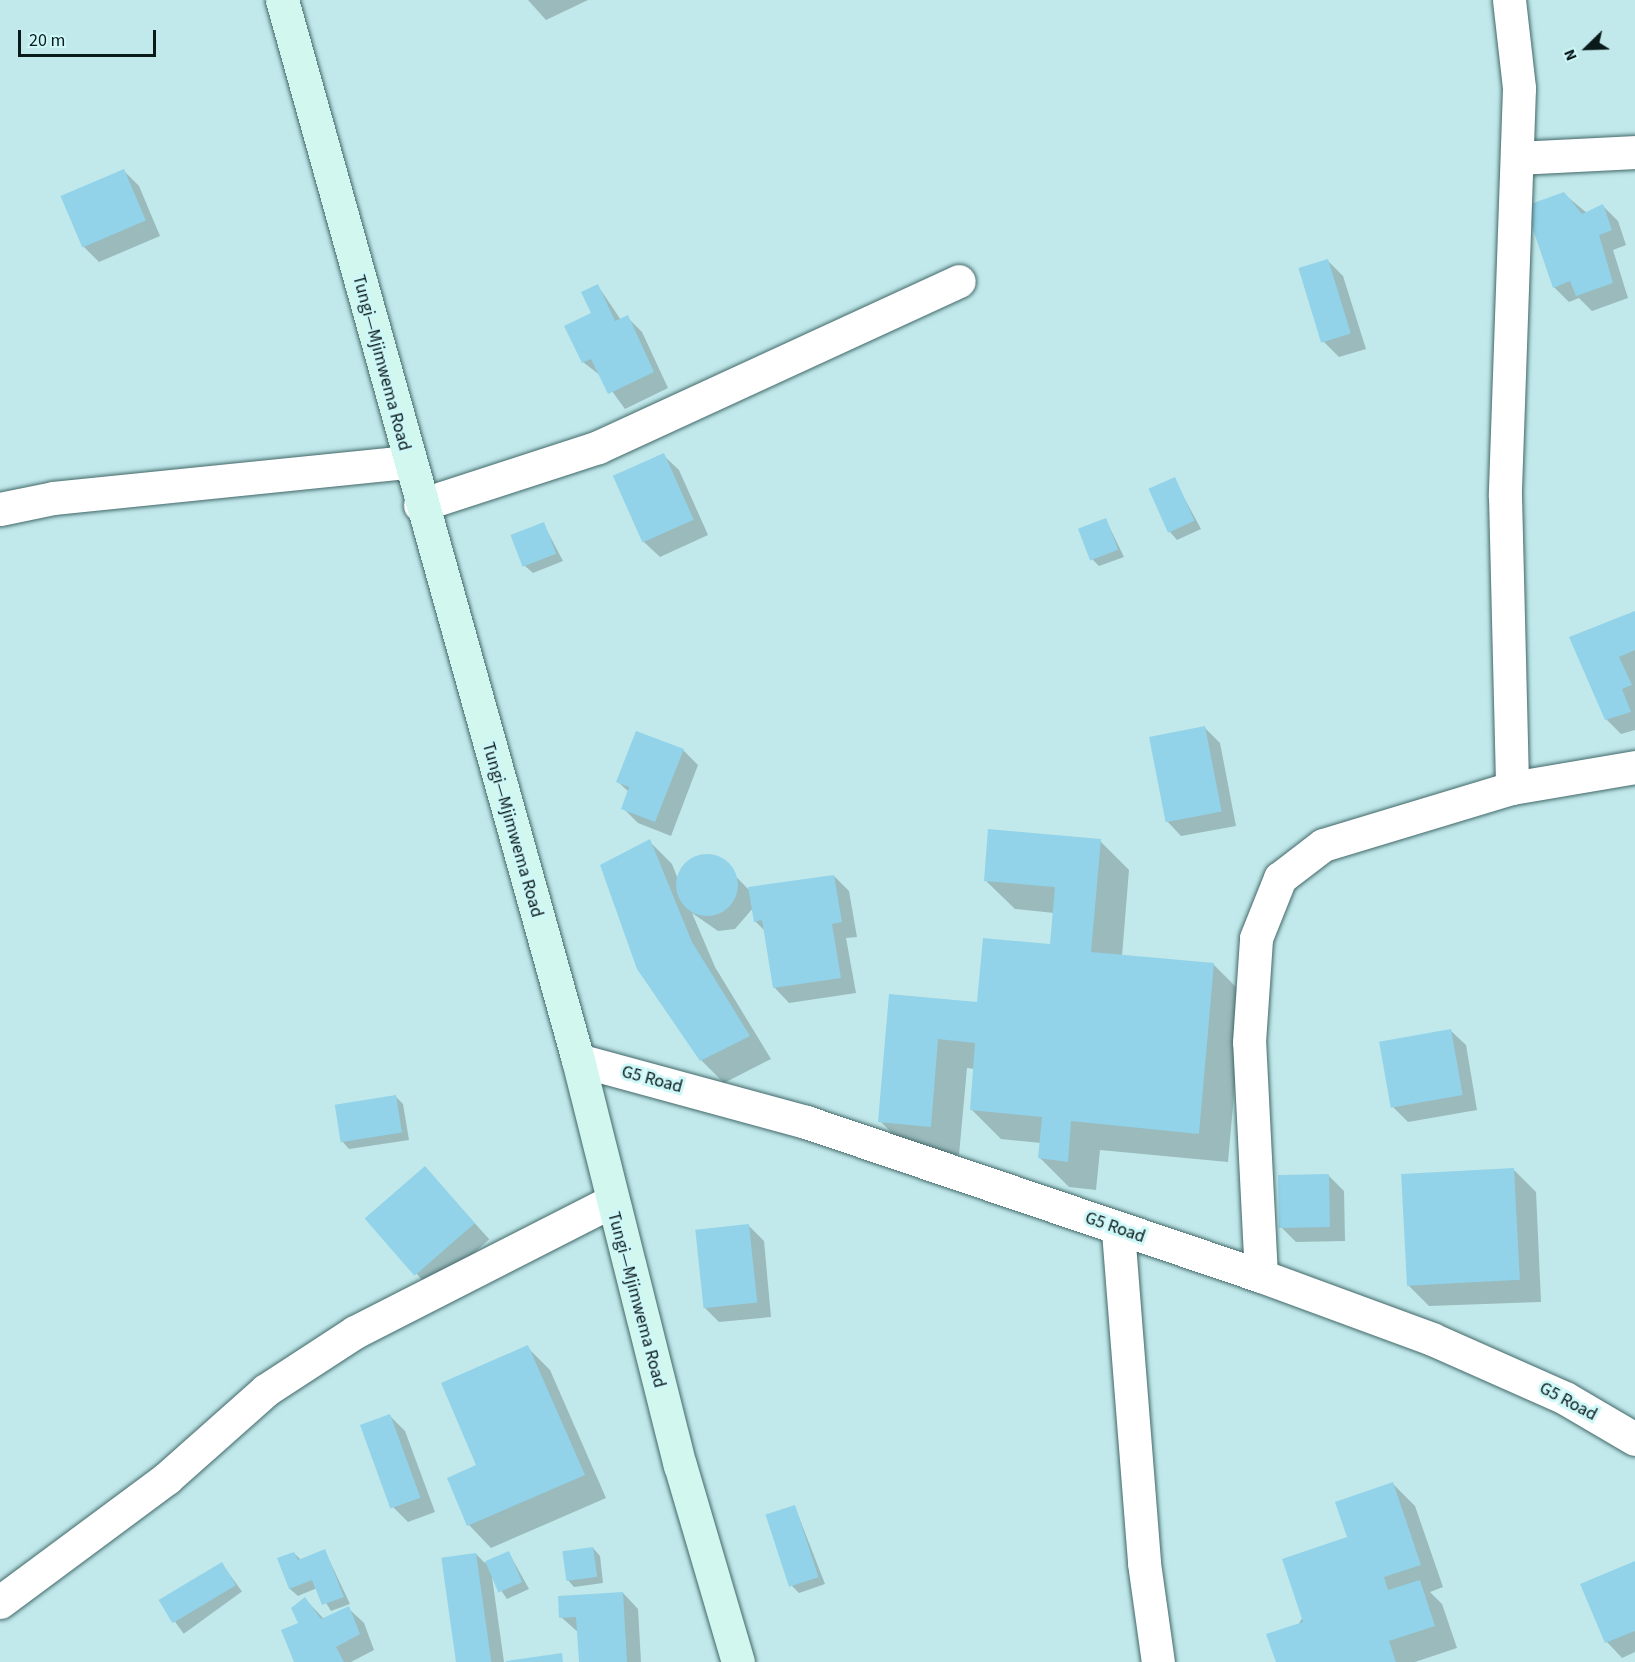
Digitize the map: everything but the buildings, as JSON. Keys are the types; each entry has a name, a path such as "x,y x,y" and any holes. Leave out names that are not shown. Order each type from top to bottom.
{"street":[{"name":"Tungi—Mjimwema Road","path":"282,0 420,506 578,1060 610,1202 738,1662"},
{"path":"1509,0 1519,88 1505,496 1512,788"},
{"path":"1518,158 1635,152"},
{"path":"420,506 598,447 959,281"},
{"path":"0,509 53,498 408,462"},
{"path":"1262,1276 1249,1042 1256,938 1280,878 1323,844 1512,788 1635,767"},
{"name":"G5 Road","path":"578,1060 806,1122 1118,1231 1262,1276 1432,1339 1564,1398 1635,1439"},
{"path":"0,1602 167,1478 276,1383 355,1332 610,1202"},
{"path":"1118,1231 1144,1563 1158,1662"}]}
